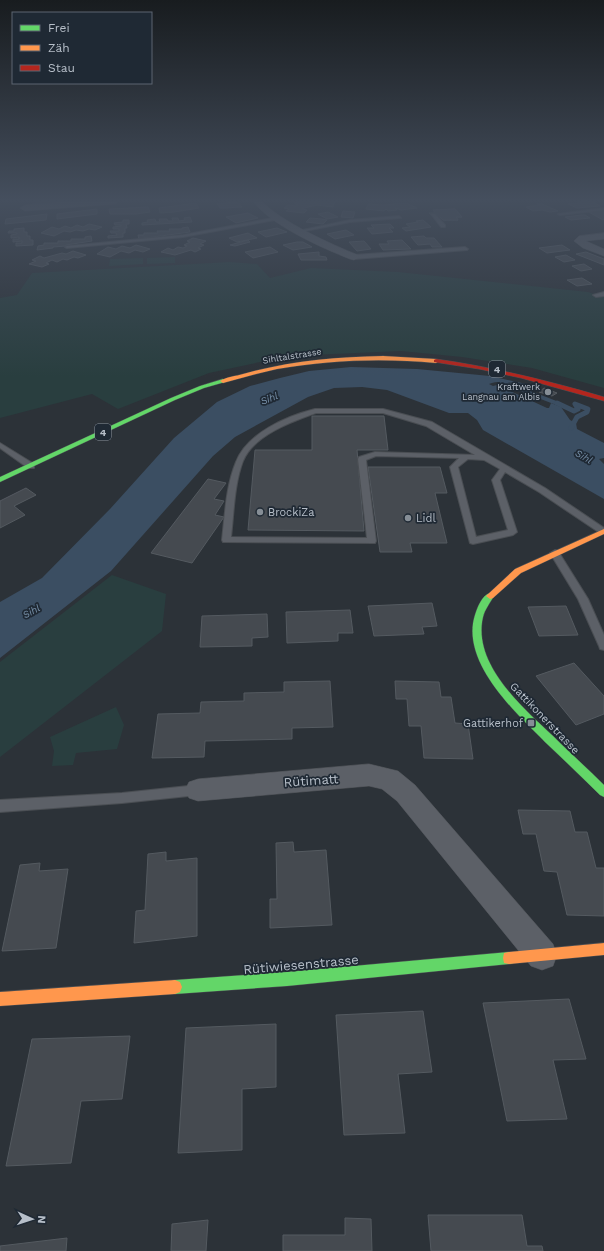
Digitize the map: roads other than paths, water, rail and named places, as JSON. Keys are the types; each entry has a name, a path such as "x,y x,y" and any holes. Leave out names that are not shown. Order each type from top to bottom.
{"main road":[{"name":"Sihltalstrasse","path":"0,480 194,390 248,374 308,362 341,359 386,358 460,364 519,374 604,400"},
{"name":"Gattikonerstrasse","path":"600,782 513,704 495,682 483,659 478,638 477,620 484,603 494,591 518,571 604,531"},
{"name":"Rütiwiesenstrasse","path":"0,999 258,981 604,949"}],"street":[{"name":"Rütimatt","path":"198,790 369,775 389,780 406,793 542,955"}],"lane":[{"path":"596,295 604,294"},
{"path":"486,458 466,456 375,454 362,459 372,541 226,540 234,478 240,460 248,448 268,431 289,420 315,411 382,411 429,424 542,490 604,531"},
{"path":"0,445 31,466"},
{"path":"466,456 454,467 473,541 513,532 496,480 504,468"},
{"path":"555,553 583,599 604,646"},
{"name":"Rütimatt","path":"0,806 122,798 198,790"}],"water":[{"name":"Sihl","path":"351,367 417,369 490,376 540,387 536,390 519,384 506,382 494,382 489,384 493,386 497,385 547,408 549,408 551,403 561,407 570,420 576,423 577,429 604,443 604,458 599,459 604,464 604,499 483,430 477,420 468,413 449,413 387,390 362,387 334,388 308,397 235,437 213,456 111,571 0,658 0,602 42,578 110,509 174,438 217,402 250,386 280,378 309,371"}],"waterway":[{"path":"502,382 559,404"},
{"path":"557,403 574,411 578,409 575,404 588,409 587,412 577,417 571,428"}],"place":[{"name":"Kraftwerk Langnau am Albis","path":"548,392"},
{"name":"BrockiZa","path":"260,512"},
{"name":"Lidl","path":"408,518"},
{"name":"Gattikerhof","path":"531,723"}]}
